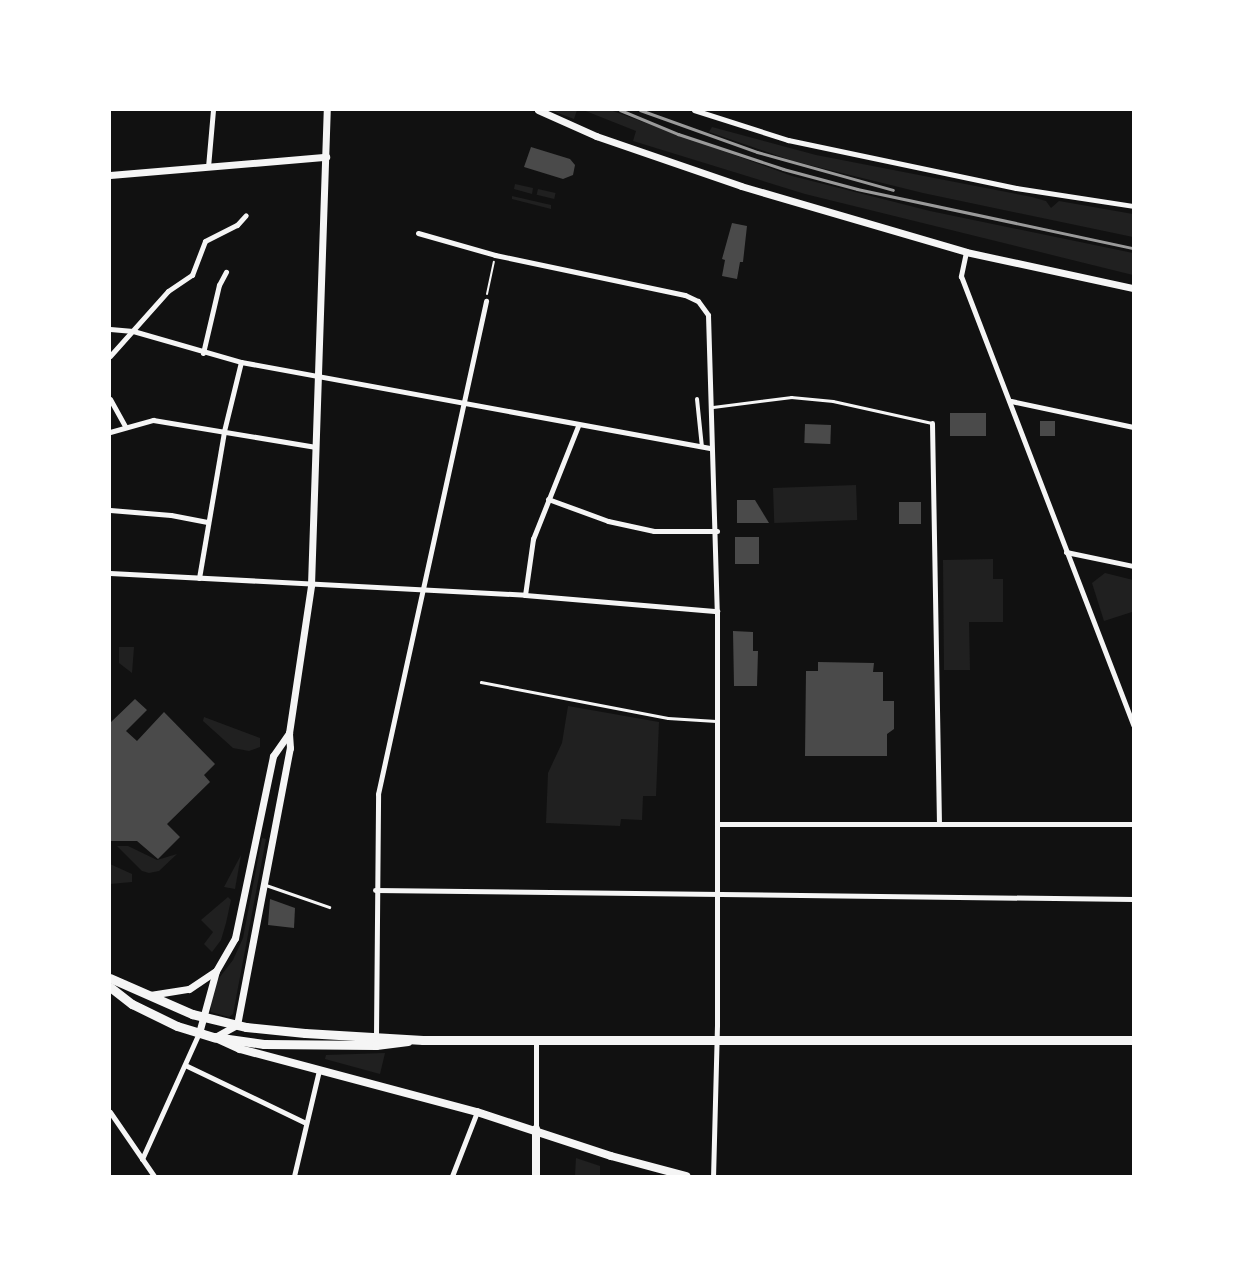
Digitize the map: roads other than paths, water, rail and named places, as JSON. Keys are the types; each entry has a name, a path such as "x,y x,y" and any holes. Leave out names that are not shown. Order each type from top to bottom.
{"main road":[{"path":"110,978 143,994 202,1017 237,1025 305,1033 376,1035 423,1040"},
{"path":"110,987 154,1015 199,1033 264,1044 376,1045 423,1040 717,1042 1133,1040"},
{"path":"214,1037 240,1049 477,1112 536,1129 611,1156 686,1176"},
{"path":"536,1129 536,1176"}],"street":[{"path":"208,167 213,110"},
{"path":"214,1037 237,1025 290,748 289,734 311,584 327,110"},
{"path":"538,110 596,136 740,186 966,252 1133,288"},
{"path":"694,110 788,140 1016,188 1133,206"},
{"path":"110,175 326,157"},
{"path":"110,356 168,291 192,275 205,241 237,224 246,215"},
{"path":"418,233 495,255 658,288 698,301 708,315 713,407 711,448 717,531 717,1042 713,1176"},
{"path":"966,252 961,276 1011,401 1066,552 1133,725"},
{"path":"203,353 219,285 226,272"},
{"path":"376,1035 375,890 378,794 465,404 486,301"},
{"path":"110,329 133,331 203,353 242,362 578,426 711,448"},
{"path":"199,578 207,522 224,431 242,362"},
{"path":"110,399 126,426"},
{"path":"697,399 702,446"},
{"path":"1011,401 1133,427"},
{"path":"110,432 153,420 316,448"},
{"path":"932,423 939,824"},
{"path":"525,595 534,539 578,426"},
{"path":"548,499 608,521 654,531 717,531"},
{"path":"110,510 171,515 207,522"},
{"path":"1066,552 1133,566"},
{"path":"110,573 423,592 525,595 717,611"},
{"path":"142,1159 199,1033 216,971 235,938 273,756 289,734"},
{"path":"717,824 1133,824"},
{"path":"375,890 1133,899"},
{"path":"143,994 164,995 189,990 216,971"},
{"path":"536,1040 536,1129"},
{"path":"185,1065 306,1124"},
{"path":"294,1176 319,1070"},
{"path":"110,1112 154,1176"},
{"path":"452,1176 477,1112"}],"lane":[{"path":"713,407 791,397 833,401 932,423"},
{"path":"481,682 668,718 717,721"},
{"path":"264,885 329,907"}],"railway":[{"path":"620,110 678,134 783,169 857,189 1133,248"},
{"path":"640,110 757,152 893,190"}]}
